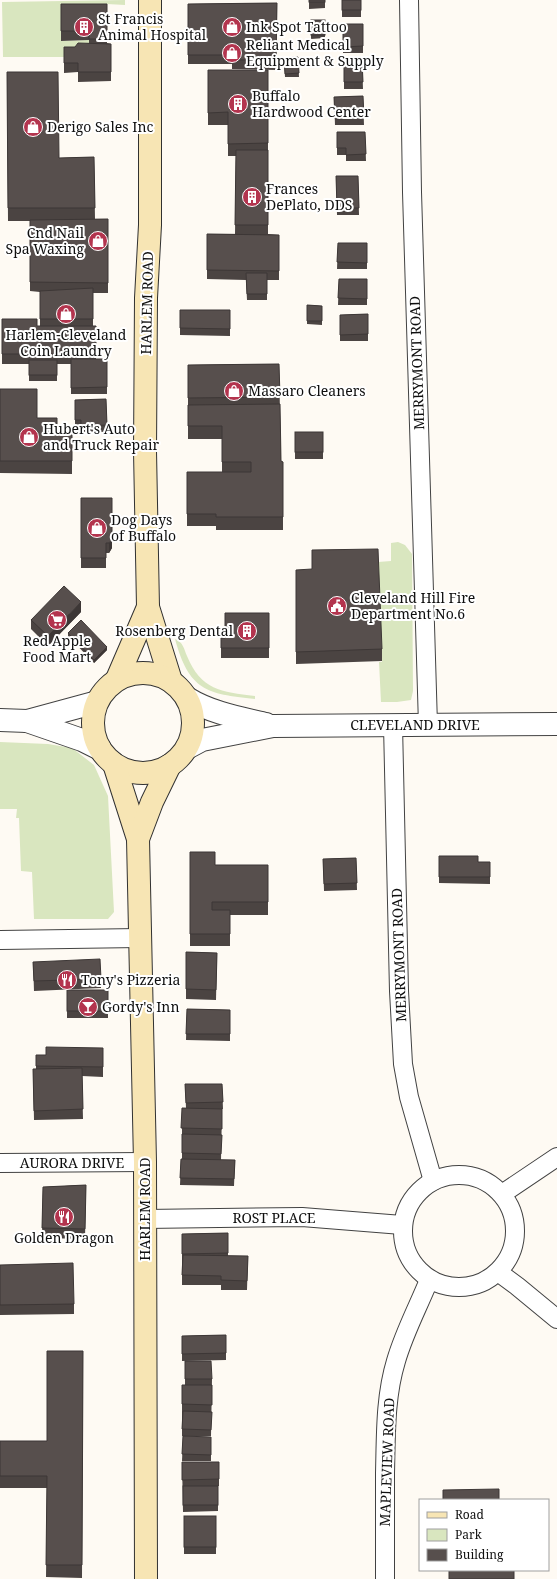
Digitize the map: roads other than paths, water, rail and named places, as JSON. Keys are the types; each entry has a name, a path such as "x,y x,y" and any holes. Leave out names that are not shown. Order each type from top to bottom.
{"main road":[{"name":"HARLEM ROAD","path":"150,0 150,225 146,298 145,451 148,607 171,681"},
{"name":"HARLEM ROAD","path":"117,679 148,607"},
{"path":"139,672 156,674 171,681 187,698 192,711 194,723 192,736 187,748 180,758 170,765 148,773 136,773 107,756 93,730 94,711 97,702 109,685 117,679 139,672"},
{"name":"HARLEM ROAD","path":"107,756 138,839 145,1162 146,1579"},
{"name":"HARLEM ROAD","path":"138,839 152,802 170,765"}],"street":[{"name":"MERRYMONT ROAD","path":"409,0 413,208 428,725"},
{"name":"CLEVELAND DRIVE","path":"187,698 200,706 211,710 273,726"},
{"path":"27,721 97,702"},
{"path":"0,720 27,721 82,740 107,756"},
{"name":"CLEVELAND DRIVE","path":"187,748 202,740 273,726 557,724"},
{"name":"MERRYMONT ROAD","path":"393,725 399,991 403,1064 409,1097 433,1181"},
{"path":"0,940 139,938"},
{"path":"502,1194 557,1157"},
{"name":"AURORA DRIVE","path":"0,1163 145,1162"},
{"path":"462,1174 487,1182 502,1194 512,1210 516,1230 510,1256 498,1272 486,1281 468,1288 448,1287 429,1280 411,1263 403,1245 402,1225 406,1209 417,1193 433,1181 443,1176 462,1174"},
{"name":"ROST PLACE","path":"145,1219 302,1217 402,1225"},
{"path":"498,1272 518,1286 557,1319"},
{"name":"MAPLEVIEW ROAD","path":"385,1579 386,1419 389,1390 395,1362 408,1325 417,1310 429,1280"}],"place":[{"name":"St Francis Animal Hospital","path":"84,27"},
{"name":"Ink Spot Tattoo","path":"232,27"},
{"name":"Reliant Medical Equipment & Supply","path":"232,53"},
{"name":"Buffalo Hardwood Center","path":"238,104"},
{"name":"Derigo Sales Inc","path":"33,127"},
{"name":"Frances DePlato, DDS","path":"252,197"},
{"name":"Cnd Nail Spa Waxing","path":"98,241"},
{"name":"Harlem-Cleveland Coin Laundry","path":"66,314"},
{"name":"Massaro Cleaners","path":"234,391"},
{"name":"Hubert's Auto and Truck Repair","path":"29,437"},
{"name":"Dog Days of Buffalo","path":"97,528"},
{"name":"Cleveland Hill Fire Department No.6","path":"337,606"},
{"name":"Red Apple Food Mart","path":"57,620"},
{"name":"Rosenberg Dental","path":"247,631"},
{"name":"Tony's Pizzeria","path":"67,980"},
{"name":"Gordy's Inn","path":"88,1007"},
{"name":"Golden Dragon","path":"64,1217"}]}
